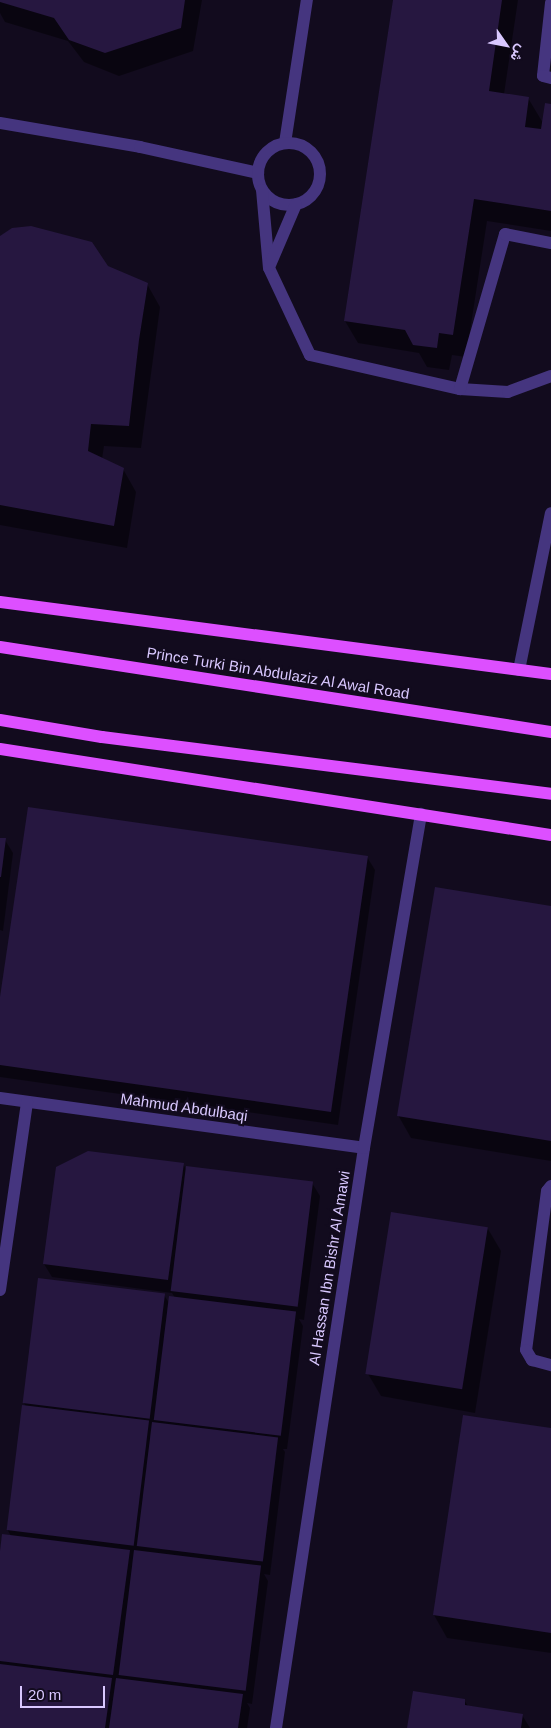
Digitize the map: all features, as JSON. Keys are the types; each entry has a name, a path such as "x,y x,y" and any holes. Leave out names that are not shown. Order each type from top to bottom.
{"main road":[{"path":"0,602 551,674"},
{"name":"Prince Turki Bin Abdulaziz Al Awal Road","path":"0,647 551,732"},
{"path":"0,720 102,737 551,794"},
{"path":"0,749 551,835"}],"street":[{"path":"286,143 307,0"},
{"path":"551,3 544,76 551,78"},
{"path":"0,123 140,147 258,173"},
{"path":"262,190 275,202 296,204 305,200 313,193 320,174 316,159 305,148 296,143 286,143 269,150 259,164 258,173 262,190 269,268 279,284 310,355 460,389 508,392 551,376"},
{"path":"269,268 296,204"},
{"path":"460,389 504,234 551,243"},
{"path":"519,670 551,512"},
{"name":"Al Hassan Ibn Bishr Al Amawi","path":"276,1728 364,1148 421,814"},
{"name":"Mahmud Abdulbaqi","path":"0,1098 364,1148"},
{"path":"0,1290 27,1102"},
{"path":"551,1186 547,1191 526,1350 532,1360 551,1365"}],"building":[{"path":"0,0 185,0 181,28 105,53 69,40 54,18 0,2"},
{"path":"393,0 502,0 489,91 529,97 525,127 541,129 545,103 551,104 551,211 474,199 453,335 439,333 437,348 413,345 405,330 344,321"},
{"path":"31,226 92,242 108,266 148,283 129,426 91,424 88,451 124,468 114,526 0,505 0,236 12,228"},
{"path":"28,807 368,856 331,1112 0,1065 0,997"},
{"path":"0,838 6,838 1,877 0,877"},
{"path":"435,887 551,906 551,1141 397,1116"},
{"path":"88,1151 184,1163 168,1280 43,1264 56,1167"},
{"path":"186,1166 313,1182 298,1307 171,1291"},
{"path":"391,1212 488,1227 462,1389 365,1374"},
{"path":"38,1278 165,1294 150,1419 23,1403"},
{"path":"169,1296 296,1312 281,1436 154,1420"},
{"path":"22,1405 149,1421 134,1546 7,1530"},
{"path":"463,1415 551,1428 551,1633 433,1615"},
{"path":"152,1422 278,1437 263,1562 137,1546"},
{"path":"2,1534 130,1550 113,1675 0,1661 0,1551"},
{"path":"134,1550 261,1566 246,1691 119,1675"},
{"path":"0,1664 112,1678 105,1728 0,1728"},
{"path":"116,1678 243,1694 238,1728 109,1728"},
{"path":"413,1691 465,1699 465,1705 523,1714 521,1728 407,1728"}]}
